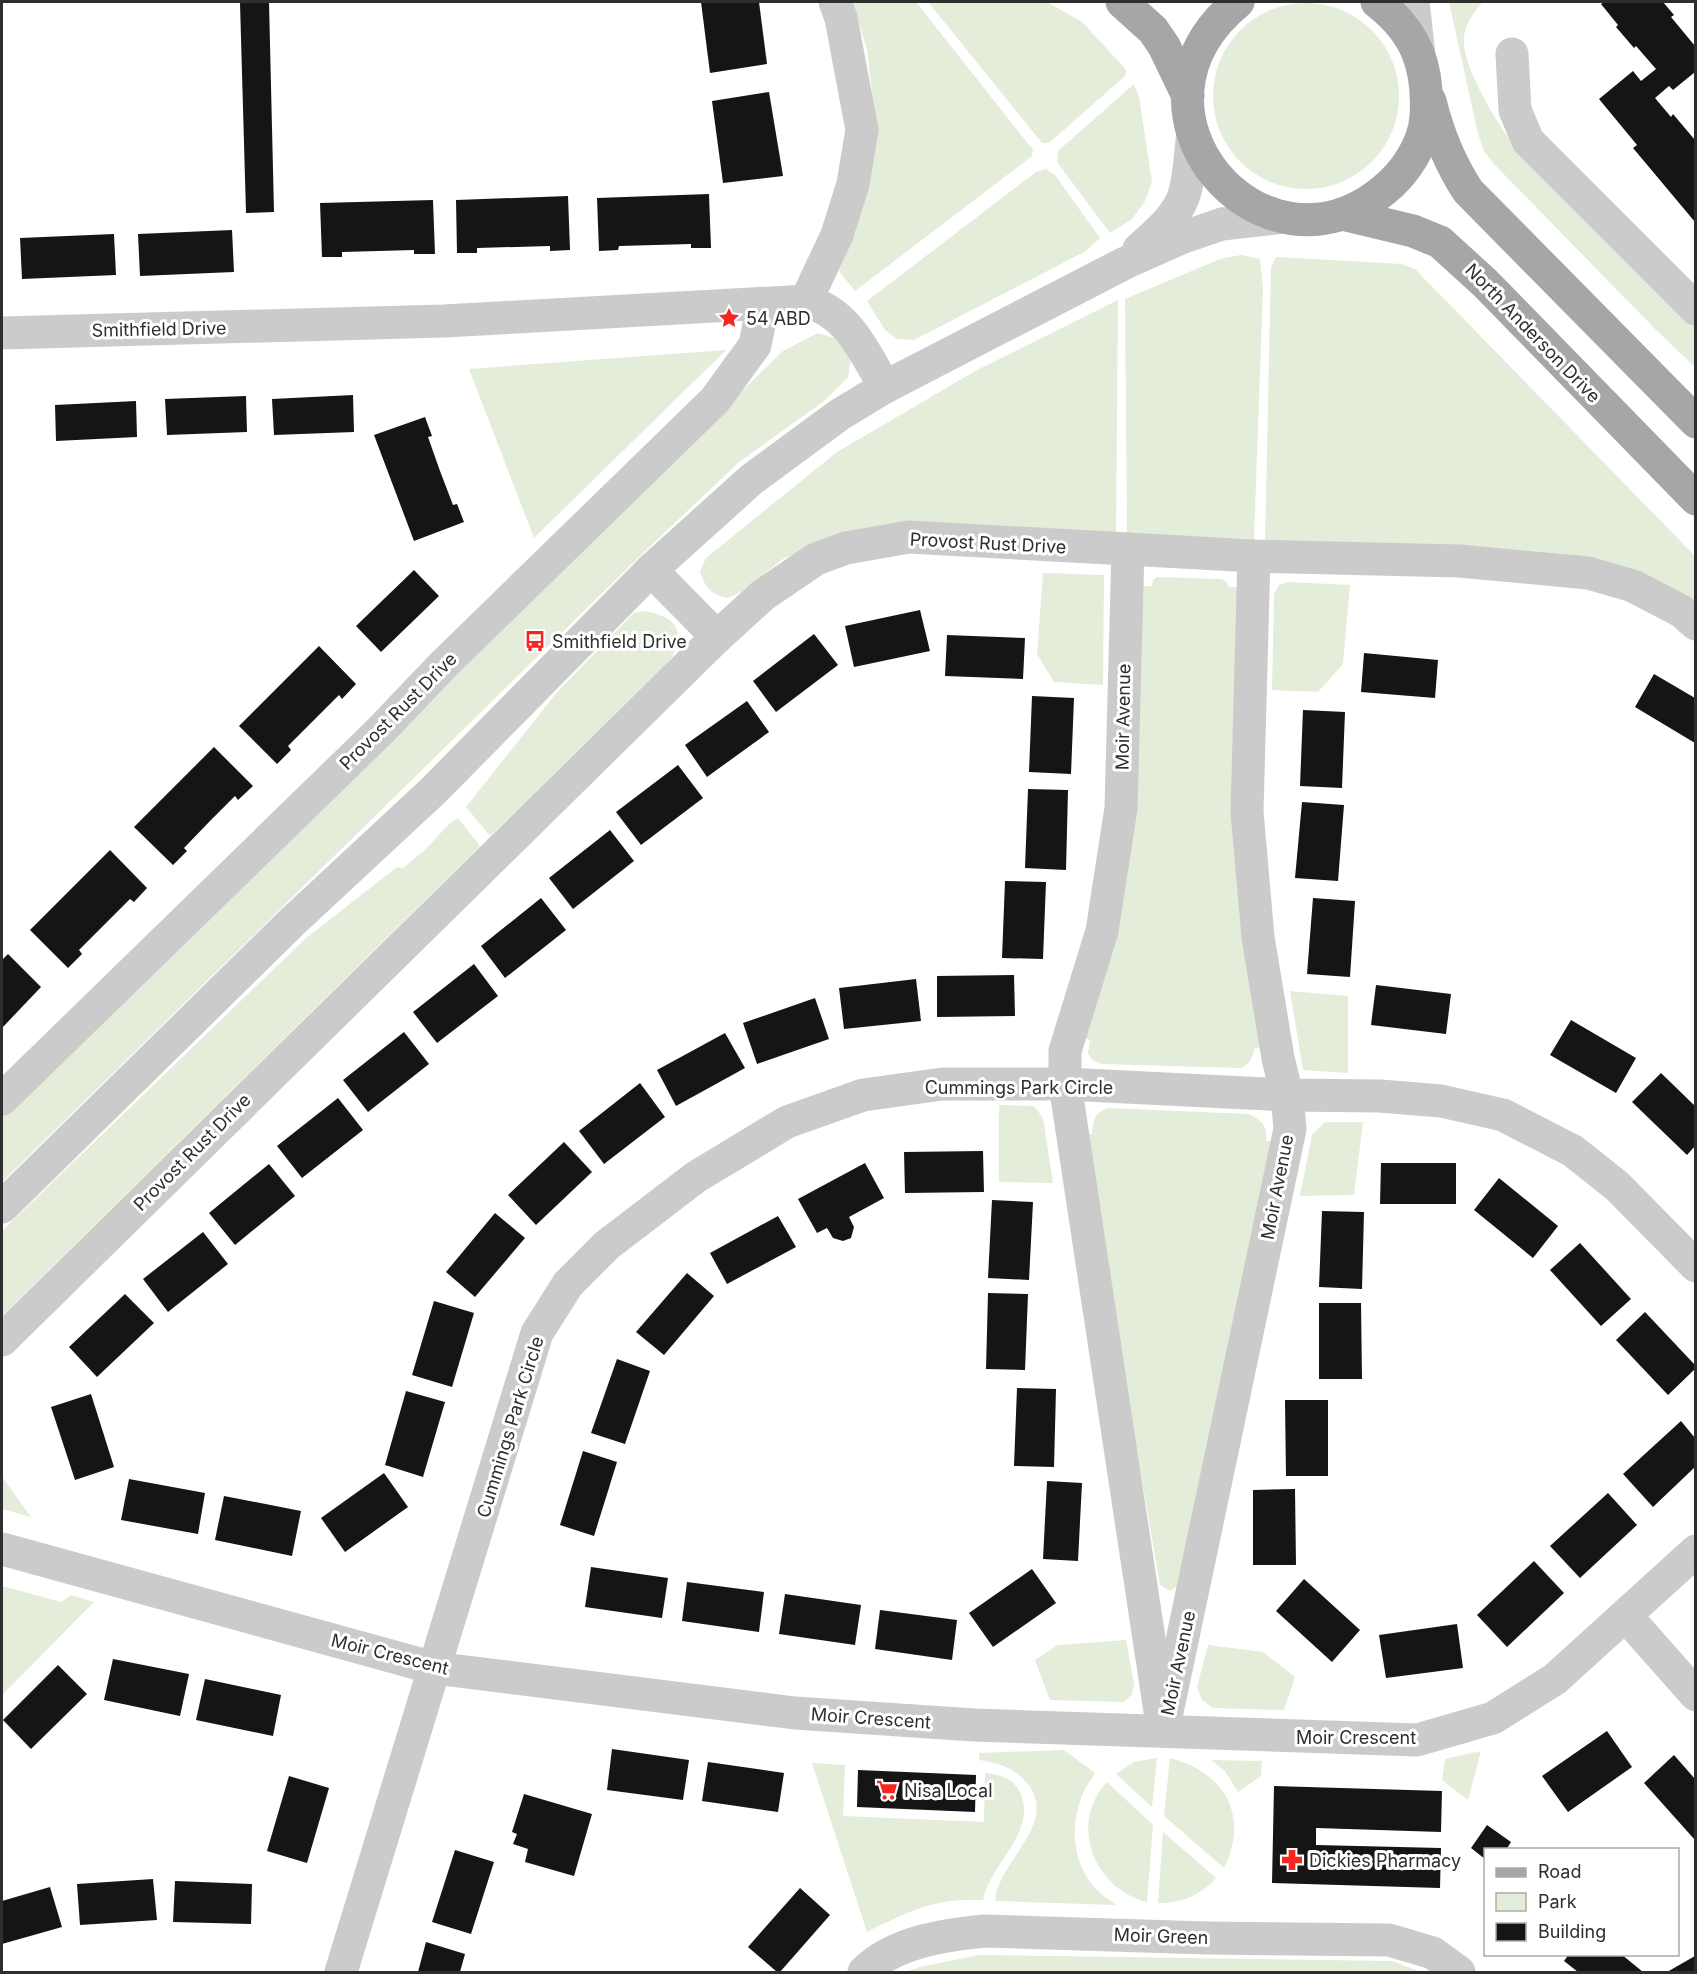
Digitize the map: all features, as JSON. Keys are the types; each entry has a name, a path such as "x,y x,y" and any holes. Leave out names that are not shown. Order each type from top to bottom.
{"main road":[{"path":"1122,2 1153,30 1164,46 1188,96"},
{"path":"1238,2 1217,20 1201,43 1191,69 1188,115 1203,158 1218,179 1236,196 1259,209 1284,217 1313,219 1342,214 1371,201 1396,180 1415,154 1425,123 1427,90"},
{"path":"1377,2 1392,13 1408,33 1419,55 1441,143 1454,170 1468,191 1695,422"},
{"name":"North Anderson Drive","path":"1342,214 1413,231 1440,242 1485,283 1695,499"}],"street":[{"path":"806,301 837,235 853,184 862,130 841,18 835,2"},
{"path":"1413,2 1419,55"},
{"path":"1512,54 1515,110 1528,141 1695,309"},
{"path":"1125,263 1162,229 1180,206 1187,183 1193,134"},
{"path":"2,1207 291,923 433,791 651,570 752,479 839,415 885,387 1125,263 1181,238 1222,224 1284,217"},
{"name":"Smithfield Drive","path":"2,333 421,321 806,301 821,305 836,314 853,335 885,387"},
{"name":"Provost Rust Drive","path":"2,1099 381,730 444,664 715,400 755,345 763,304"},
{"name":"Provost Rust Drive","path":"2,1340 717,638 763,595 816,559 846,548 909,537 1254,556"},
{"name":"Moir Avenue","path":"1128,549 1121,808 1102,931 1065,1051 1065,1084 1163,1731"},
{"path":"1254,556 1459,561 1588,573 1633,586 1681,610 1695,624"},
{"name":"Moir Avenue","path":"1163,1731 1290,1130 1287,1095 1278,1058 1258,937 1247,812 1254,556"},
{"path":"651,570 717,638"},
{"name":"Cummings Park Circle","path":"341,1972 537,1333 568,1284 608,1245 696,1177 787,1122 863,1095 943,1084 1065,1084 1431,1100 1503,1115 1573,1151 1617,1186 1695,1266"},
{"name":"Moir Crescent","path":"2,1549 434,1668 795,1713 974,1725 1417,1740 1493,1718 1555,1679 1695,1551"},
{"path":"1626,1616 1695,1695"},
{"name":"Moir Green","path":"864,1972 895,1951 946,1936 985,1931 1207,1938 1389,1940 1433,1953 1459,1972"}],"green space":[{"path":"852,2 916,2 1033,150 1032,156 855,291 839,271 855,234 870,171 874,110 867,49"},
{"path":"928,2 1047,2 1082,22 1126,70 1125,76 1049,143 1042,143"},
{"path":"1449,2 1481,2 1466,28 1464,48 1480,90 1509,139 1695,327 1695,367 1657,331 1493,163 1484,151 1478,134"},
{"path":"1306,3 1342,10 1372,30 1392,60 1399,96 1392,132 1372,162 1342,182 1306,189 1270,182 1240,162 1220,132 1213,96 1220,60 1240,30 1270,10"},
{"path":"1134,84 1139,97 1152,182 1144,203 1132,219 1110,233 1057,162 1058,151"},
{"path":"1046,169 1055,175 1100,238 1086,251 914,340 897,339 885,330 867,301 1036,172"},
{"path":"1241,255 1260,259 1263,288 1254,539 1127,534 1125,299 1220,259"},
{"path":"1276,257 1401,264 1415,269 1695,556 1695,605 1265,541 1271,267"},
{"path":"1118,300 1116,533 836,537 783,559 741,592 728,598 713,592 704,582 700,571 706,558 837,452 977,370"},
{"path":"818,333 841,340 851,358 848,377 824,401 739,462 640,556 2,1182 2,1115 783,351"},
{"path":"726,350 534,538 469,369"},
{"path":"1043,573 1104,575 1103,685 1054,682 1037,654"},
{"path":"1157,577 1221,579 1226,581 1229,587 1238,587 1262,1047 1254,1049 1251,1060 1242,1068 1102,1064 1092,1060 1088,1053 1090,1040 1084,1038 1143,586 1152,586 1153,580"},
{"path":"1288,582 1350,585 1343,664 1318,692 1272,690 1274,594 1279,585"},
{"path":"643,611 663,616 675,626 677,640 671,659 490,836 466,807 558,691 634,613"},
{"path":"458,818 480,846 2,1316 2,1231 305,939 397,867 403,868"},
{"path":"1290,991 1348,996 1348,1073 1303,1070"},
{"path":"999,1105 1034,1106 1043,1118 1053,1183 999,1182"},
{"path":"1107,1108 1249,1114 1263,1124 1266,1141 1276,1142 1178,1586 1170,1591 1160,1585 1087,1159 1086,1134 1092,1134 1095,1118"},
{"path":"1325,1122 1363,1122 1354,1195 1300,1196 1312,1135"},
{"path":"2,1472 3,1478 31,1517 2,1509"},
{"path":"2,1586 61,1602 71,1595 94,1602 2,1695"},
{"path":"1126,1640 1134,1684 1132,1694 1124,1702 1050,1700 1035,1660 1058,1645"},
{"path":"1208,1645 1263,1652 1295,1677 1284,1710 1213,1708 1202,1700 1197,1687"},
{"path":"1064,1750 1095,1773 1081,1798 1075,1821 1075,1845 1087,1877 1096,1890 1116,1905 995,1901 998,1887 1005,1873 1031,1830 1036,1816 1036,1802 1030,1787 1020,1776 1001,1765 979,1760 979,1753"},
{"path":"1481,1751 1468,1800 1442,1780 1445,1759"},
{"path":"1157,1758 1152,1807 1116,1774 1134,1762"},
{"path":"1170,1758 1205,1774 1218,1785 1227,1798 1233,1814 1234,1830 1231,1849 1224,1868 1164,1816"},
{"path":"1211,1760 1262,1761 1261,1776 1238,1792 1225,1771"},
{"path":"812,1763 845,1765 843,1816 984,1822 985,1773 1000,1776 1014,1783 1020,1792 1024,1807 1023,1821 1011,1848 987,1887 983,1900 951,1901 923,1907 867,1932"},
{"path":"1107,1782 1153,1825 1147,1902 1128,1895 1113,1884 1092,1853 1089,1817 1095,1799"},
{"path":"1163,1832 1216,1878 1197,1894 1175,1902 1158,1903"},
{"path":"979,1955 1392,1961 1421,1972 905,1972"}],"building":[{"path":"269,2 274,212 246,213 240,3"},
{"path":"701,2 759,2 767,64 710,73"},
{"path":"1604,2 1663,2 1674,15 1671,17 1695,46 1695,72 1673,90 1669,86 1655,98 1671,117 1673,114 1695,140 1695,222 1633,148 1637,145 1599,99 1633,71 1641,81 1656,69 1616,27 1618,25 1601,4"},
{"path":"769,92 783,176 723,183 712,101"},
{"path":"709,194 711,248 691,248 691,244 619,246 618,250 599,251 597,198"},
{"path":"568,196 570,250 550,251 550,246 477,248 477,253 457,253 456,200"},
{"path":"433,200 435,254 414,254 414,250 342,252 342,257 322,257 320,203"},
{"path":"232,230 234,272 140,276 138,234"},
{"path":"114,234 116,275 22,279 20,238"},
{"path":"353,395 354,432 274,435 272,399"},
{"path":"246,396 247,432 167,435 165,399"},
{"path":"136,401 137,437 56,441 55,405"},
{"path":"425,417 432,436 428,437 440,471 453,505 457,504 464,522 414,541 374,435"},
{"path":"414,570 439,596 381,652 356,626"},
{"path":"920,610 930,651 854,667 845,626"},
{"path":"814,634 838,665 776,712 753,681"},
{"path":"947,635 1025,638 1023,679 945,676"},
{"path":"319,646 356,684 342,699 339,695 288,746 291,750 277,764 239,726"},
{"path":"1364,653 1438,660 1435,698 1361,692"},
{"path":"1654,674 1695,698 1695,743 1635,707"},
{"path":"1032,696 1074,698 1071,774 1029,772"},
{"path":"747,701 769,732 707,777 685,745"},
{"path":"1303,710 1345,712 1342,788 1300,786"},
{"path":"214,747 253,786 238,800 235,796 184,848 187,851 173,865 134,827"},
{"path":"678,765 703,798 641,845 616,812"},
{"path":"1028,789 1068,790 1066,870 1025,868"},
{"path":"1302,802 1344,805 1338,881 1295,878"},
{"path":"610,830 634,861 573,909 549,878"},
{"path":"110,850 147,888 134,902 130,899 79,950 82,954 68,968 30,930"},
{"path":"1005,881 1046,882 1043,959 1002,958"},
{"path":"541,898 566,930 505,978 481,946"},
{"path":"1313,898 1355,901 1350,977 1307,974"},
{"path":"8,954 41,987 2,1028 2,960"},
{"path":"474,964 498,996 437,1043 413,1012"},
{"path":"1014,975 1015,1016 937,1017 937,976"},
{"path":"916,979 921,1021 844,1029 839,988"},
{"path":"1376,985 1451,994 1446,1034 1371,1025"},
{"path":"815,998 829,1039 757,1064 743,1023"},
{"path":"1571,1020 1636,1058 1616,1093 1550,1055"},
{"path":"404,1032 429,1064 368,1112 343,1080"},
{"path":"725,1033 745,1068 676,1106 657,1070"},
{"path":"1661,1073 1695,1106 1695,1146 1687,1155 1632,1102"},
{"path":"640,1083 665,1117 604,1164 579,1131"},
{"path":"338,1098 363,1130 302,1178 277,1146"},
{"path":"564,1142 592,1172 536,1225 508,1195"},
{"path":"983,1151 984,1192 905,1193 904,1152"},
{"path":"865,1163 884,1198 849,1217 854,1227 851,1238 843,1241 833,1238 827,1228 817,1233 798,1199"},
{"path":"1381,1163 1456,1163 1456,1204 1380,1204"},
{"path":"269,1164 295,1196 235,1245 209,1213"},
{"path":"1499,1178 1558,1226 1533,1258 1474,1210"},
{"path":"992,1200 1033,1202 1029,1280 988,1278"},
{"path":"1322,1211 1364,1212 1362,1289 1319,1287"},
{"path":"495,1213 525,1238 475,1297 446,1272"},
{"path":"778,1216 796,1247 727,1284 710,1253"},
{"path":"203,1232 228,1264 168,1312 143,1279"},
{"path":"1580,1243 1631,1299 1601,1326 1550,1270"},
{"path":"687,1273 714,1296 664,1355 636,1332"},
{"path":"988,1293 1028,1294 1025,1370 986,1369"},
{"path":"125,1294 154,1323 97,1377 69,1347"},
{"path":"434,1301 474,1313 452,1387 412,1375"},
{"path":"1319,1303 1361,1303 1362,1379 1319,1379"},
{"path":"1645,1312 1695,1365 1695,1369 1668,1395 1616,1340"},
{"path":"617,1359 650,1371 625,1444 591,1433"},
{"path":"1017,1388 1056,1389 1054,1467 1014,1466"},
{"path":"406,1391 445,1402 423,1477 385,1465"},
{"path":"91,1394 114,1467 75,1480 51,1407"},
{"path":"1285,1400 1328,1400 1328,1476 1286,1476"},
{"path":"1681,1421 1695,1438 1695,1467 1653,1507 1623,1474"},
{"path":"583,1451 617,1462 594,1536 560,1525"},
{"path":"384,1473 408,1507 345,1552 321,1518"},
{"path":"129,1479 205,1493 198,1534 121,1520"},
{"path":"1047,1481 1082,1483 1078,1561 1043,1559"},
{"path":"1295,1489 1296,1565 1253,1565 1253,1490"},
{"path":"1608,1493 1637,1525 1580,1578 1550,1546"},
{"path":"224,1496 301,1511 292,1556 215,1540"},
{"path":"1534,1561 1564,1593 1507,1647 1477,1615"},
{"path":"591,1567 668,1578 662,1618 585,1607"},
{"path":"1032,1569 1056,1603 993,1647 969,1613"},
{"path":"1304,1579 1360,1630 1332,1662 1276,1611"},
{"path":"687,1582 764,1592 759,1632 682,1621"},
{"path":"785,1594 861,1605 855,1645 779,1634"},
{"path":"880,1610 957,1620 952,1660 875,1649"},
{"path":"1457,1624 1463,1668 1386,1678 1379,1635"},
{"path":"113,1659 189,1674 180,1716 104,1700"},
{"path":"58,1665 87,1694 31,1749 3,1720"},
{"path":"205,1679 281,1695 273,1736 196,1720"},
{"path":"1607,1731 1632,1767 1568,1812 1542,1776"},
{"path":"612,1749 689,1760 683,1800 607,1790"},
{"path":"1674,1755 1695,1779 1695,1840 1644,1783"},
{"path":"708,1762 784,1773 778,1812 702,1801"},
{"path":"858,1770 976,1775 975,1812 857,1807"},
{"path":"289,1776 329,1788 307,1863 267,1851"},
{"path":"1274,1786 1442,1791 1441,1832 1316,1828 1316,1845 1441,1848 1440,1888 1272,1883"},
{"path":"524,1794 592,1814 574,1876 525,1862 528,1849 513,1844 517,1834 512,1832"},
{"path":"1487,1825 1511,1842 1507,1848 1484,1848 1484,1858 1471,1848"},
{"path":"455,1850 494,1862 471,1934 432,1922"},
{"path":"153,1879 157,1920 80,1925 77,1884"},
{"path":"175,1881 252,1884 251,1924 173,1922"},
{"path":"50,1887 62,1927 2,1944 2,1901"},
{"path":"800,1888 830,1915 780,1972 777,1972 748,1947"},
{"path":"426,1942 465,1954 460,1972 418,1972"},
{"path":"1568,1956 1623,1956 1643,1972 1578,1972 1564,1961"},
{"path":"1695,1956 1695,1972 1667,1972"}],"place":[{"name":"54 ABD","path":"729,318"},
{"name":"Smithfield Drive","path":"535,641"},
{"name":"Nisa Local","path":"887,1790"},
{"name":"Dickies Pharmacy","path":"1292,1860"}]}
